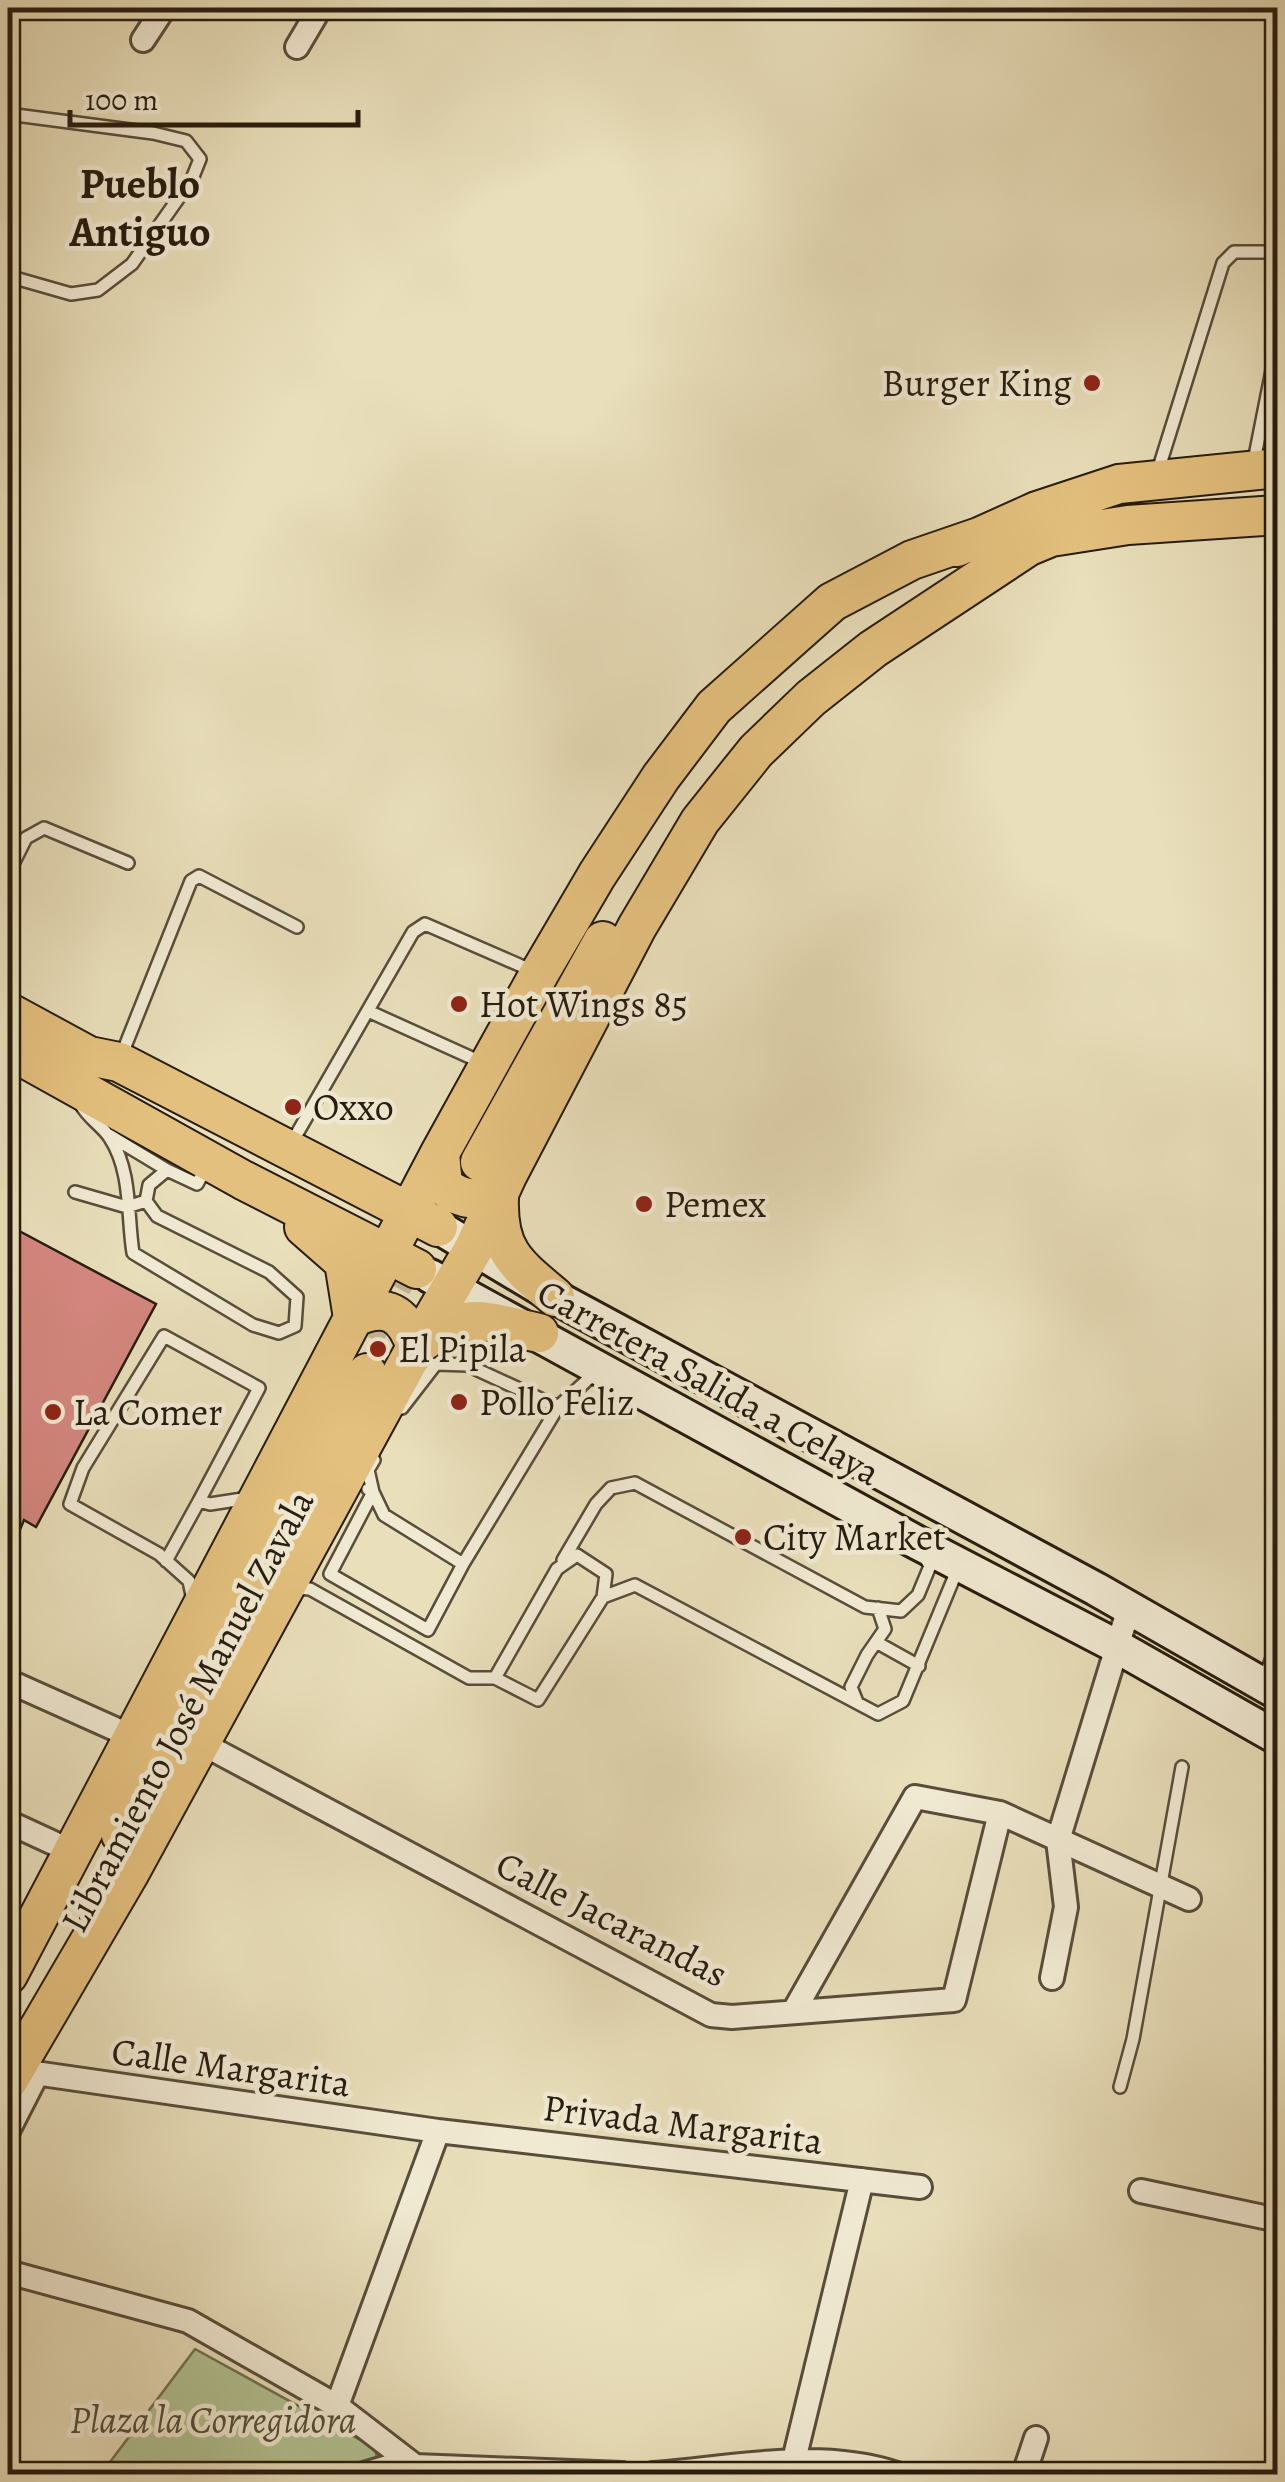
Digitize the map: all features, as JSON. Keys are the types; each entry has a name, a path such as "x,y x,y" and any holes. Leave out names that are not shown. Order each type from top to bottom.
{"main road":[{"path":"471,1165 590,920 635,844 705,742 754,689 822,631 880,589 1037,512 1119,484 1265,469"},
{"path":"11,1961 73,1852 353,1318 402,1261 424,1220 471,1165 650,862 703,784 829,657 922,590 1051,538 1128,525 1278,515"},
{"path":"16,2069 286,1588 357,1490 416,1347 474,1248 471,1165 490,1066 597,875 661,777 714,708 832,602 912,560 980,537"},
{"path":"8,1012 93,1068 210,1162 402,1261"},
{"path":"8,1049 93,1068 362,1174 408,1174 471,1165"},
{"path":"289,1148 424,1220"},
{"path":"471,1165 514,1264 556,1298"},
{"path":"243,1180 344,1262 353,1318"},
{"name":"Carretera Salida a Celaya","path":"424,1220 556,1298 1270,1689"},
{"name":"Carretera Salida a Celaya","path":"402,1261 916,1542 1116,1646 1278,1738"},
{"path":"353,1318 371,1310 390,1312 408,1324 416,1347"},
{"path":"416,1347 446,1325 479,1320 539,1333"},
{"name":"Libramiento José Manuel Zavala","path":"8,2002 358,1369 16,2069"},
{"path":"959,1564 978,1526"}],"street":[{"path":"143,40 164,8"},
{"path":"297,47 320,8"},
{"path":"1052,1978 1066,1907 1058,1840 1128,1608"},
{"path":"8,1680 133,1738"},
{"name":"Calle Jacarandas","path":"201,1743 711,2015 732,2017 954,2000 1000,1814"},
{"path":"794,2011 915,1796 1000,1814 1189,1899"},
{"path":"8,1822 73,1852"},
{"path":"8,2131 16,2069"},
{"name":"Calle Margarita","path":"16,2069 438,2131"},
{"path":"338,2406 438,2131"},
{"name":"Privada Margarita","path":"438,2131 920,2187"},
{"path":"794,2460 862,2180"},
{"path":"1141,2191 1278,2220"},
{"path":"8,2272 188,2321 338,2406 415,2466"},
{"path":"1024,2474 1036,2438"},
{"path":"653,2474 754,2470 794,2460 852,2464 897,2474"},
{"path":"364,2474 391,2466 622,2474"}],"lane":[{"path":"8,114 153,133 186,141 200,159 192,179 132,264 98,290 72,294 8,276"},
{"path":"1156,479 1223,264 1234,252 1278,252"},
{"path":"1265,469 1278,340"},
{"path":"8,874 26,838 44,828 128,863"},
{"path":"210,1162 197,1184 109,1135 87,1117 93,1068 191,881 199,876 297,927"},
{"path":"289,1148 413,932 425,924 539,974"},
{"path":"368,1011 490,1066"},
{"path":"109,1135 124,1167 133,1253 253,1325 279,1333 296,1326 297,1297 269,1272 158,1216 146,1201 149,1185 167,1170"},
{"path":"76,1192 127,1207 146,1201"},
{"path":"166,1562 259,1388 164,1336 84,1468 70,1504 166,1562 189,1582 196,1618"},
{"path":"392,1426 436,1364 467,1365 558,1407"},
{"path":"384,1440 357,1490 330,1574 428,1630 463,1564 558,1407 600,1368"},
{"path":"495,1678 596,1504 611,1488 634,1483 865,1607 901,1611 918,1595 930,1566 916,1542"},
{"path":"357,1490 384,1515 463,1564"},
{"path":"200,1501 210,1504 258,1497"},
{"path":"286,1588 310,1588 470,1678 495,1678 538,1700 603,1597 606,1574 576,1555 556,1570"},
{"path":"603,1597 635,1585 878,1714 903,1701 959,1564"},
{"path":"857,1702 851,1687 886,1630 878,1608"},
{"path":"876,1642 919,1666"},
{"path":"1270,1689 1278,1643"},
{"path":"1120,2087 1134,2039 1182,1767"}],"green space":[{"name":"Plaza la Corregidora","path":"195,2349 375,2448 377,2458 316,2474 101,2474"}],"building":[{"name":"La Comer","path":"8,1225 156,1304 36,1527 24,1520 8,1558"}],"tunnel":[{"path":"365,1335 465,1153"}],"place":[{"name":"Burger King","path":"1092,383"},
{"name":"Hot Wings 85","path":"459,1004"},
{"name":"Oxxo","path":"293,1107"},
{"name":"Pemex","path":"644,1204"},
{"name":"El Pipila","path":"378,1349"},
{"name":"Pollo Feliz","path":"459,1402"},
{"name":"La Comer","path":"53,1412"},
{"name":"City Market","path":"743,1537"}],"district":[{"name":"Pueblo Antiguo","path":"140,207"}]}
